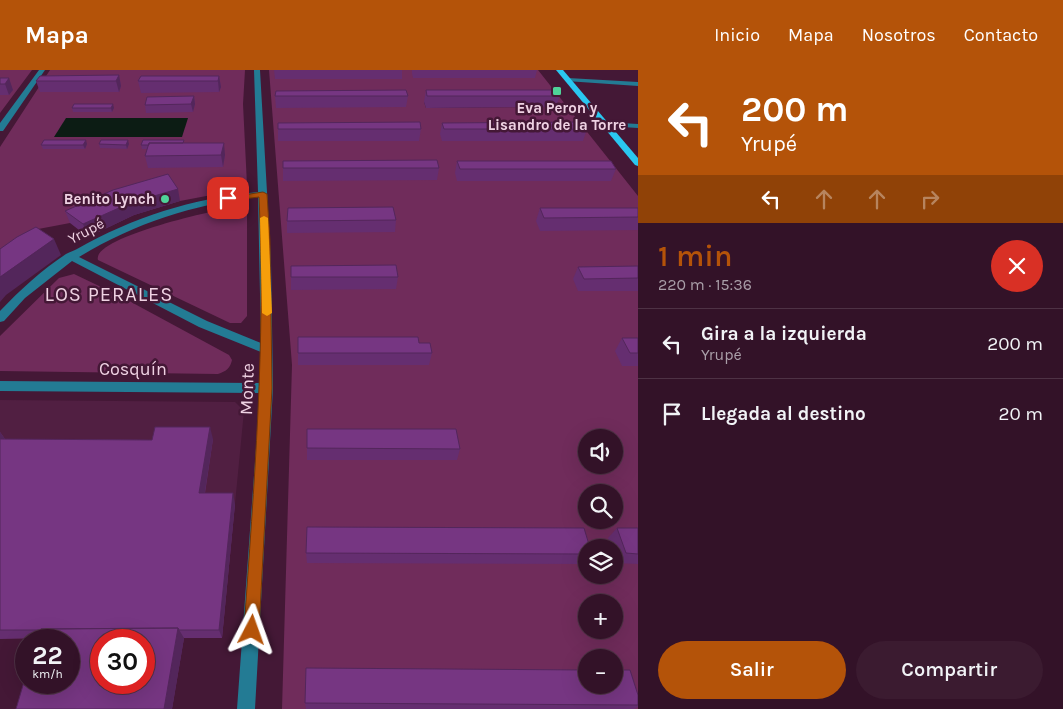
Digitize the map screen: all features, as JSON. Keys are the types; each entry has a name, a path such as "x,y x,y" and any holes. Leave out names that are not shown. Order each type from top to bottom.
{"main road":[{"path":"559,70 638,163"}],"street":[{"path":"0,129 42,70"},
{"name":"Monte","path":"246,709 267,350 263,194 257,70"},
{"path":"568,80 638,84"},
{"path":"606,124 638,126"},
{"name":"Yrupé","path":"0,318 37,281 70,256 106,237 162,214 211,200 263,194"},
{"path":"70,256 203,324 267,350"},
{"name":"Cosquín","path":"0,386 266,388"}],"shaded area":[{"path":"0,70 32,70 0,113"},
{"path":"50,70 245,70 243,104 247,185 243,189 180,201 94,212 70,223 33,230 0,273 0,147"},
{"path":"269,70 538,70 638,196 638,221 537,221 638,230 638,350 622,366 638,365 638,539 623,543 623,539 578,539 578,584 623,584 623,558 638,564 638,709 629,709 622,694 623,649 578,649 578,678 306,709 282,709 292,365","holes":["424,102 556,107 426,108"]},
{"path":"66,118 188,118 182,137 54,137"},
{"path":"242,206 247,210 247,316 241,323 230,323 98,260 101,251 135,233 186,218"},
{"path":"74,274 120,296 229,355 232,360 229,368 218,374 0,371 0,336 59,278"},
{"path":"0,400 235,402 244,411 222,638 155,638 155,629 90,629 90,639 80,639 80,629 15,629 15,639 0,639"}],"building":[{"path":"119,75 116,81 36,81 40,76"},
{"path":"141,76 219,76 218,81 138,81"},
{"path":"0,78 9,78 5,84 0,84"},
{"path":"406,90 408,96 275,96 276,91"},
{"path":"426,90 556,90 560,96 427,96"},
{"path":"194,96 191,104 145,105 147,97"},
{"path":"74,104 113,104 111,108 72,108"},
{"path":"420,122 421,129 278,129 278,123"},
{"path":"583,122 587,129 444,129 442,123"},
{"path":"44,140 86,140 83,145 41,145"},
{"path":"101,140 128,140 126,145 99,144"},
{"path":"143,140 184,140 183,143 149,143 149,145 141,145"},
{"path":"149,143 224,143 221,155 145,156"},
{"path":"437,160 439,168 283,168 283,161"},
{"path":"457,161 611,161 616,169 460,169"},
{"path":"168,174 178,189 130,203 83,224 65,211 113,190"},
{"path":"393,207 396,220 287,221 288,208"},
{"path":"540,208 638,208 638,217 544,218"},
{"path":"36,227 54,239 0,277 0,249"},
{"path":"396,265 398,277 291,277 291,266"},
{"path":"638,266 638,278 584,279 578,267"},
{"path":"298,337 418,337 419,343 430,343 432,353 298,353"},
{"path":"622,338 638,338 638,353 630,353"},
{"path":"155,427 210,427 199,493 233,493 219,630 179,630 178,628 0,630 0,439 152,440"},
{"path":"307,429 456,429 460,449 307,448"},
{"path":"307,527 578,528 584,529 587,539 578,539 578,554 306,553"},
{"path":"638,528 638,554 626,553 623,539 621,539 617,529"},
{"path":"178,628 164,709 16,709 20,694 80,694 80,629 41,629"},
{"path":"306,668 578,670 578,694 623,694 623,670 630,670 638,695 638,705 305,703"}],"slow traffic":[{"path":"264,218 267,313"}],"place":[{"name":"Eva Peron y Lisandro de la Torre","path":"557,91"},
{"name":"Benito Lynch","path":"165,199"}],"district":[{"name":"LOS PERALES","path":"109,294"}],"route":[{"path":"228,198 263,194 266,241 266,388 252,630"}]}
